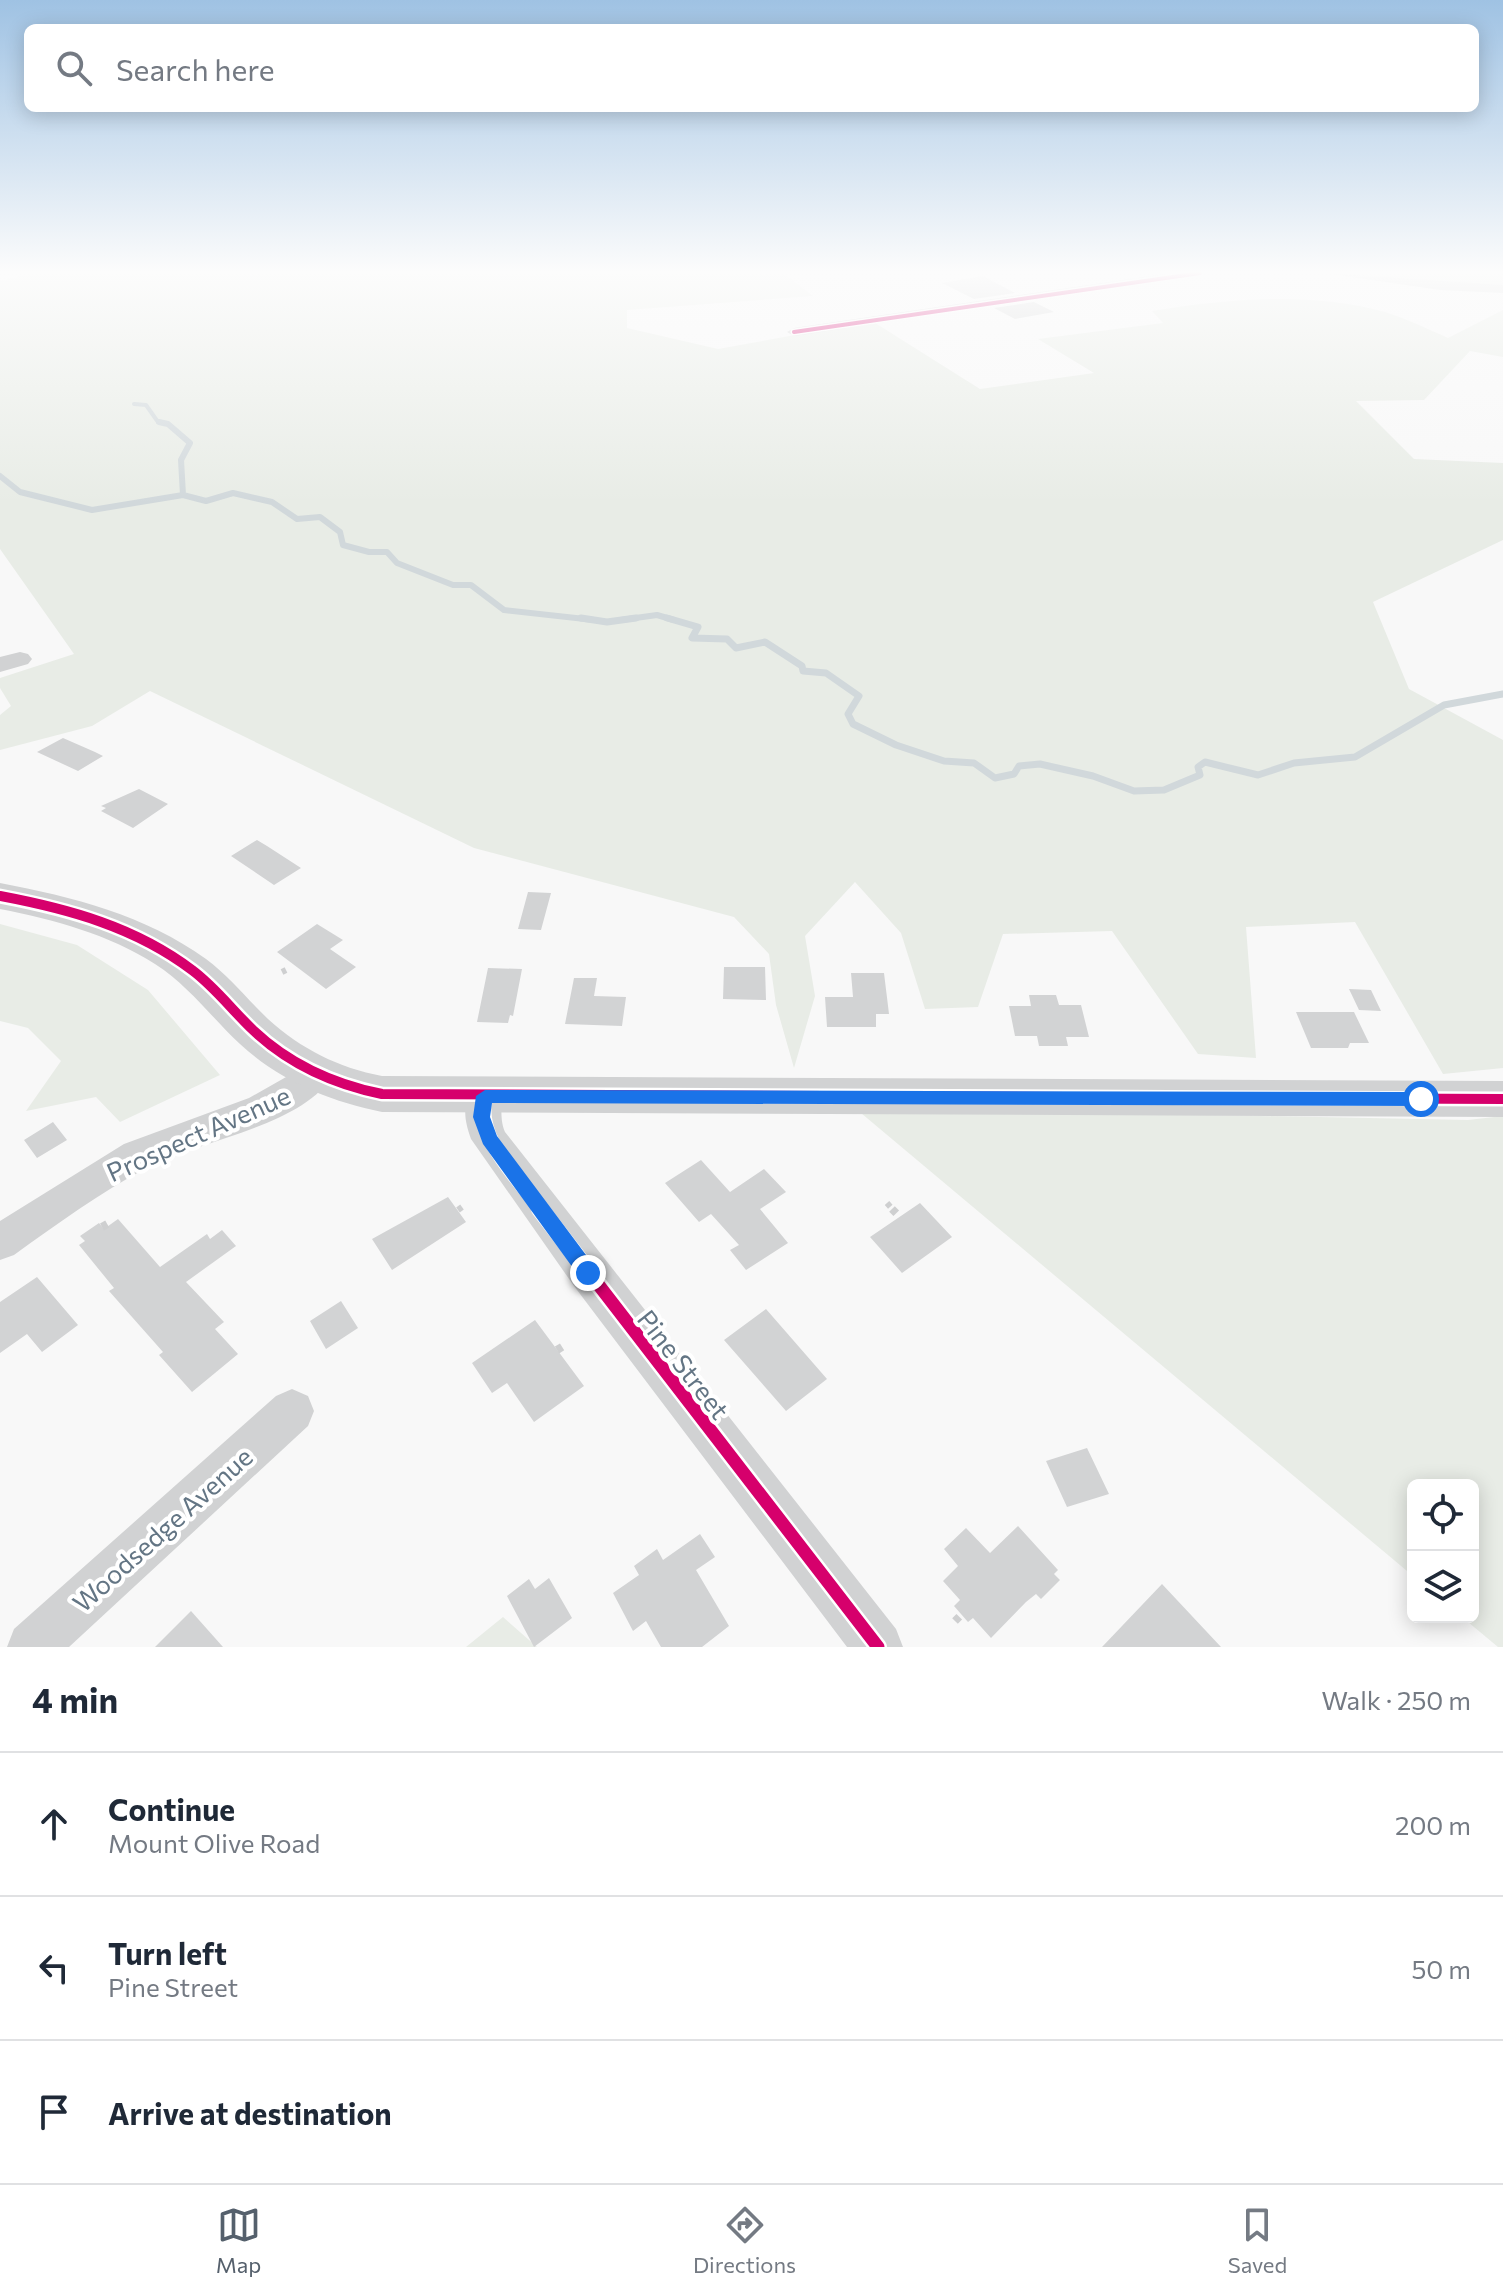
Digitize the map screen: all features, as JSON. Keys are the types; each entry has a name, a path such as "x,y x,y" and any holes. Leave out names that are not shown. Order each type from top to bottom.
{"street":[{"path":"0,896 83,915 145,940 195,972 272,1046 316,1074 345,1086 382,1094 1503,1099"},
{"name":"Prospect Avenue","path":"0,1243 122,1163 160,1145 278,1100 316,1074"},
{"name":"Pine Street","path":"485,1096 481,1117 485,1132 514,1175 878,1647"},
{"name":"Woodsedge Avenue","path":"32,1647 292,1411"}],"path":[{"path":"887,1203 900,1217"}],"shaded area":[{"path":"0,350 918,350 980,389 1094,373 1056,350 1503,350 1503,357 1470,351 1424,400 1356,401 1414,459 1503,463 1503,540 1373,602 1409,689 1503,740 1503,1068 1443,1074 1355,922 1246,927 1256,1058 1198,1054 1112,931 1003,934 978,1007 925,1009 901,933 855,882 805,936 815,996 794,1068 776,1005 769,954 734,917 474,848 150,691 92,726 0,750 0,715 11,706 0,688 0,678 74,654 0,549"},
{"path":"0,924 77,945 148,990 220,1075 120,1122 96,1097 26,1111 61,1061 28,1028 0,1021"},
{"path":"855,1108 1468,1120 1503,1116 1503,1647 1498,1647 1469,1623 1479,1623 1479,1479 1407,1479 1407,1571"},
{"path":"503,1617 537,1647 466,1647"}],"building":[{"path":"63,738 103,756 78,771 37,752"},
{"path":"139,789 168,804 133,828 101,811 106,808 101,806"},
{"path":"257,840 301,868 274,885 231,856"},
{"path":"528,892 551,893 541,930 518,929"},
{"path":"317,924 343,940 330,949 356,967 326,989 277,952"},
{"path":"724,967 765,967 766,1000 723,999"},
{"path":"488,968 522,969 513,1016 510,1015 508,1023 477,1022"},
{"path":"851,973 884,973 889,1014 876,1014 876,1027 827,1027 825,997 853,997"},
{"path":"574,978 597,978 594,996 626,997 622,1026 565,1024"},
{"path":"1349,989 1371,990 1381,1011 1359,1010"},
{"path":"1029,995 1056,995 1059,1005 1081,1005 1089,1037 1066,1037 1068,1046 1039,1046 1037,1036 1015,1036 1009,1006 1031,1006"},
{"path":"1296,1012 1354,1012 1369,1043 1350,1043 1348,1048 1311,1048"},
{"path":"53,1122 67,1140 37,1158 24,1140"},
{"path":"701,1160 730,1192 764,1169 786,1192 760,1209 788,1243 746,1270 730,1250 739,1245 711,1214 699,1222 665,1183"},
{"path":"448,1197 466,1222 392,1270 372,1239"},
{"path":"920,1203 952,1237 902,1273 870,1237"},
{"path":"118,1219 160,1267 207,1234 210,1239 222,1230 236,1246 186,1282 224,1322 215,1329 238,1354 192,1392 159,1355 163,1352 109,1291 114,1288 79,1245 85,1241 80,1236 99,1223 104,1229"},
{"path":"37,1277 78,1325 42,1352 27,1334 0,1353 0,1302"},
{"path":"341,1301 358,1328 326,1349 310,1321"},
{"path":"766,1309 827,1379 786,1411 724,1340"},
{"path":"535,1320 584,1386 534,1422 507,1383 492,1393 472,1363"},
{"path":"1087,1448 1109,1494 1067,1507 1046,1461"},
{"path":"1018,1526 1058,1570 1054,1574 1060,1580 1041,1599 1036,1594 1026,1602 991,1638 973,1618 968,1622 954,1606 960,1600 943,1581 958,1566 944,1549 966,1528 990,1553"},
{"path":"700,1534 715,1557 696,1570 729,1626 702,1647 661,1647 646,1621 633,1631 613,1593 639,1575 634,1566 657,1549 663,1560"},
{"path":"549,1578 572,1618 534,1647 507,1596 529,1579 535,1589"},
{"path":"1162,1584 1221,1647 1102,1647"},
{"path":"191,1611 223,1647 155,1647"}],"waterway":[{"path":"134,404 146,405 158,422 168,424"},
{"path":"159,422 168,424"},
{"path":"168,424 190,443 181,460 183,495"},
{"path":"0,476 20,492 92,510 183,495"},
{"path":"183,495 206,501 233,493 272,502 297,519 320,517 340,532 343,545 369,552 387,552 397,563 453,585 471,585 504,610 594,620"},
{"path":"621,620 657,615 674,620"},
{"path":"581,618 594,620"},
{"path":"594,620 607,622 636,618"},
{"path":"667,618 698,627 692,638 727,639 736,648 765,642 802,666 803,671 826,673 859,696 848,714 853,724 896,745 944,761 974,763 995,778 1014,774 1019,766 1040,764 1093,776 1134,791 1164,790 1200,775 1198,767 1205,762 1258,775 1294,763 1355,757 1444,705 1503,694"}],"cycle path":[{"path":"0,896 51,906 125,930 170,955 200,977 253,1030 297,1064 346,1086 382,1094 1503,1099"},
{"path":"485,1096 481,1117 489,1139 588,1273 878,1647"}],"route":[{"path":"588,1273 489,1139 481,1117 485,1096 1421,1099"}]}
